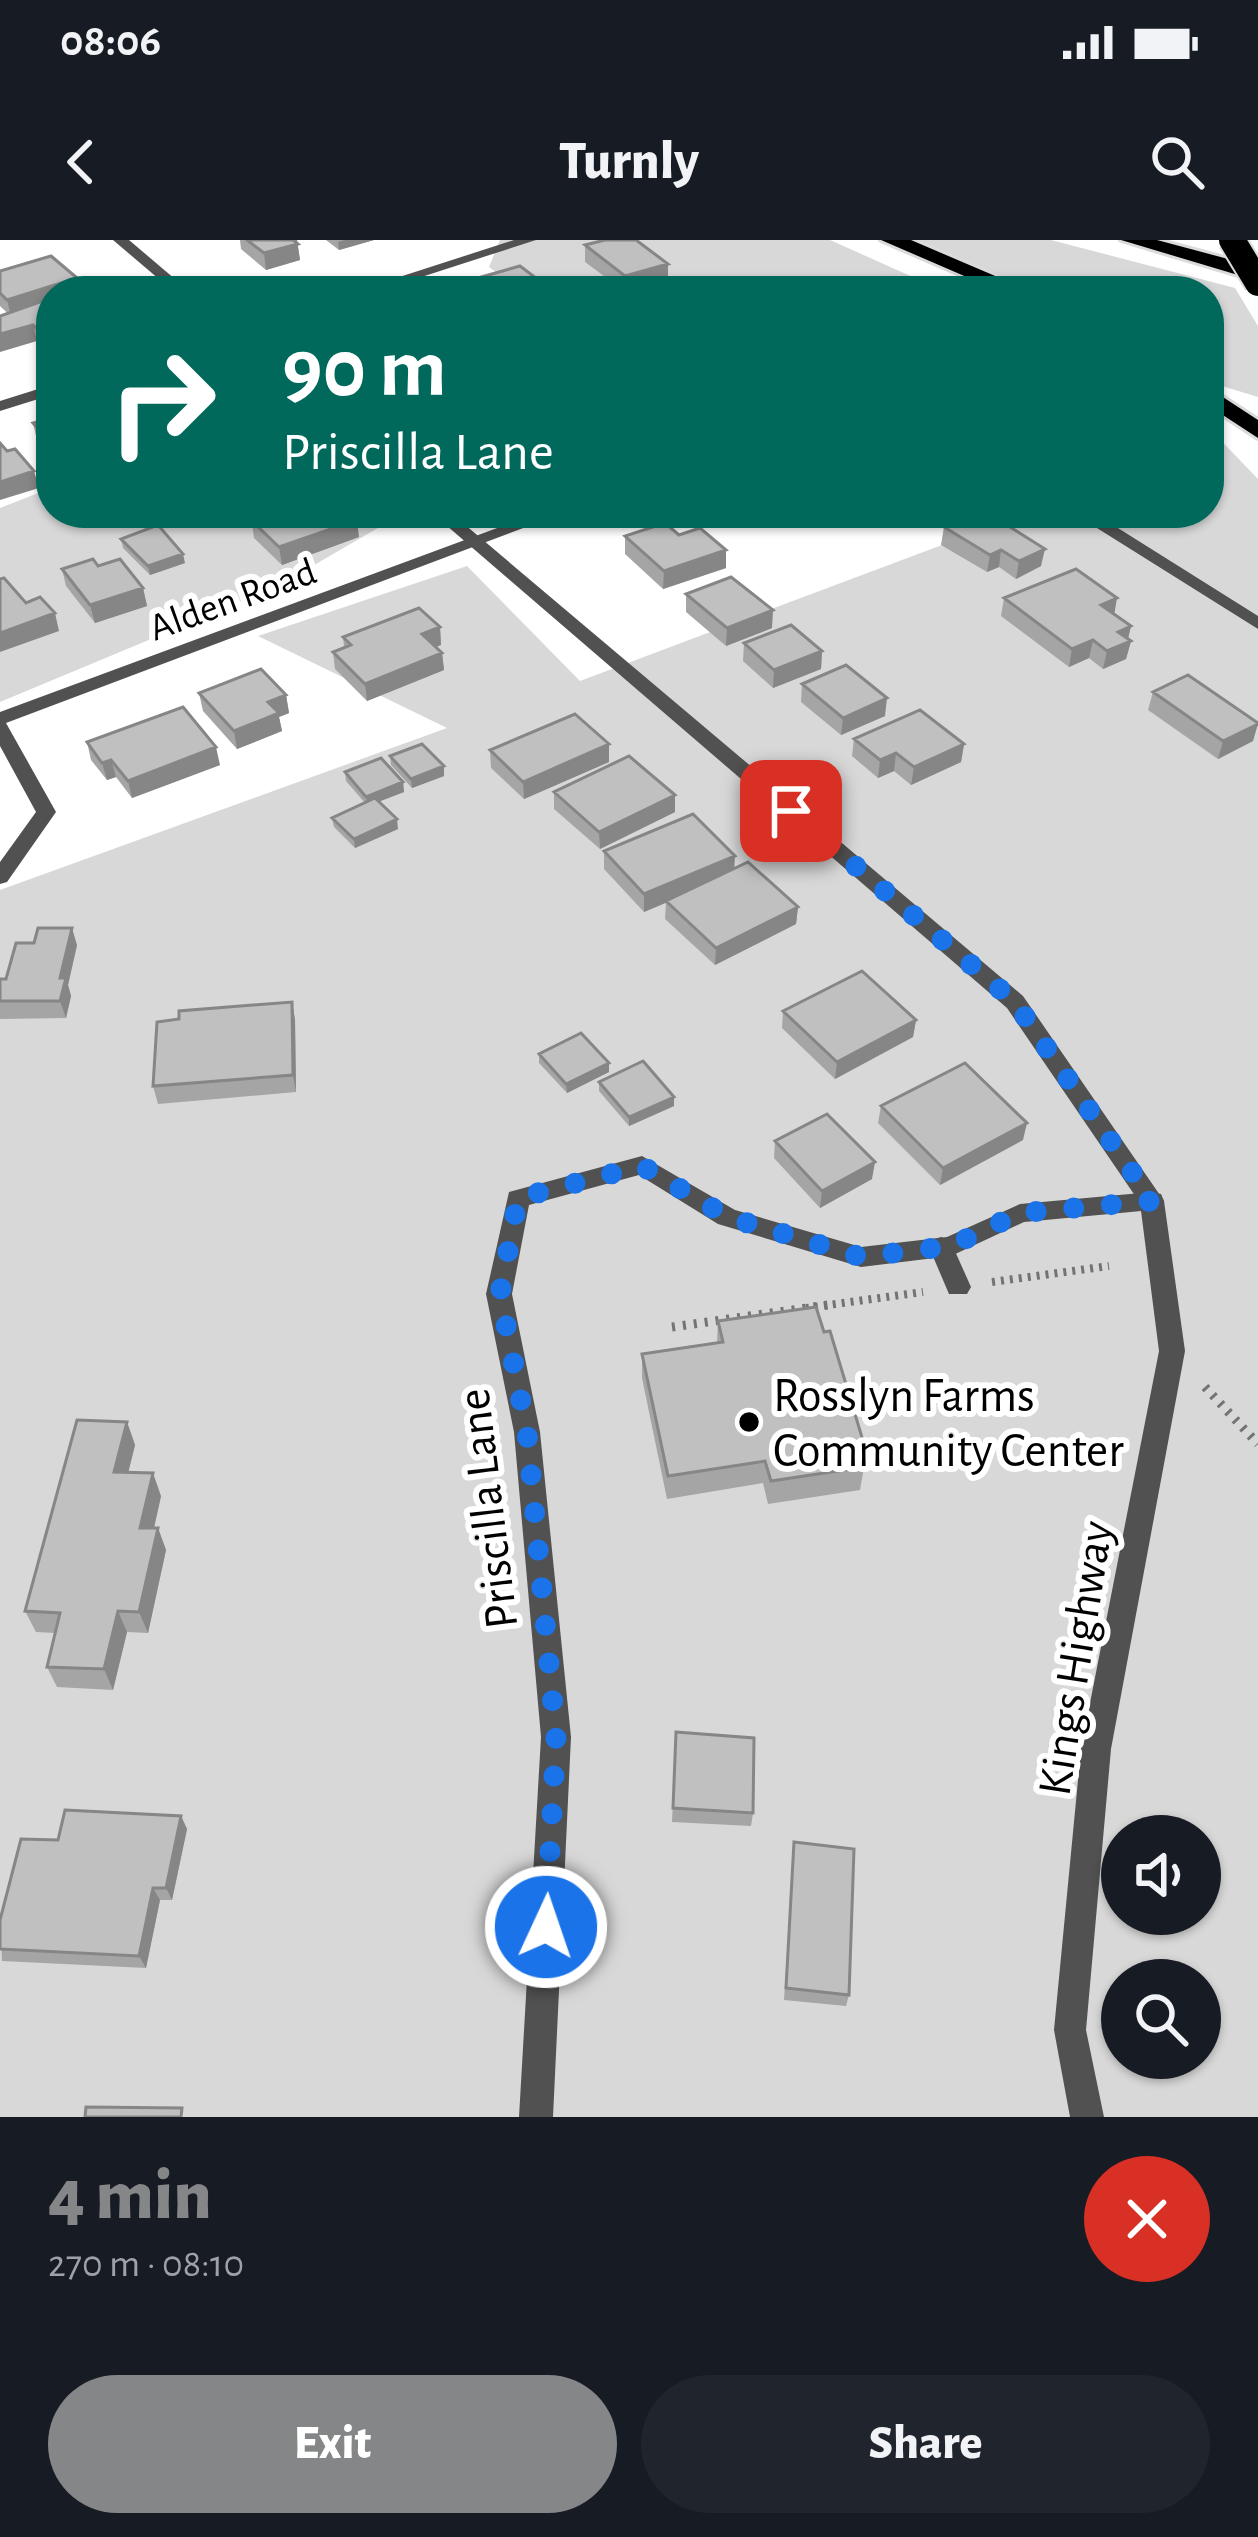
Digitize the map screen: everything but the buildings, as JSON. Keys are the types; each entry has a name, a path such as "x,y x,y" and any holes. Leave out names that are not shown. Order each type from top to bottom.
{"highway":[{"path":"892,240 981,276"},
{"path":"1132,240 1258,274"},
{"path":"1218,240 1258,250"},
{"path":"1232,240 1258,283"},
{"path":"1246,415 1258,431"}],"street":[{"path":"120,240 164,276"},
{"path":"412,276 529,240"},
{"path":"0,406 36,395"},
{"name":"Kings Highway","path":"458,528 1015,1002 1152,1201 1172,1351 1096,1749 1070,2030 1087,2117"},
{"name":"Alden Road","path":"0,723 515,528"},
{"path":"1106,528 1258,625"},
{"path":"0,723 46,812 0,877"},
{"name":"Priscilla Lane","path":"536,2117 556,1737 527,1432 500,1294 518,1198 642,1166 728,1217 861,1257 941,1247 1020,1213 1152,1201"},
{"path":"941,1247 958,1287"}],"path":[{"path":"672,1327 1109,1265"},
{"path":"1172,1351 1258,1444"}],"shaded area":[{"path":"500,240 830,240 910,276 501,276 489,267"},
{"path":"914,240 1051,240 1189,276 1000,276"},
{"path":"1224,285 1235,288 1258,326 1258,397 1224,387"},
{"path":"1224,444 1258,479 1258,2117 0,2117 0,890 447,728 258,636 467,566 580,681 987,528 1224,528"},
{"path":"36,494 36,528 378,528 278,586 0,702 0,508"}],"place":[{"name":"Rosslyn Farms Community Center","path":"749,1422"}],"route":[{"path":"546,1927 556,1737 527,1432 500,1294 518,1198 642,1166 728,1217 861,1257 951,1246 1020,1213 1152,1201 1015,1002 791,811"}]}
